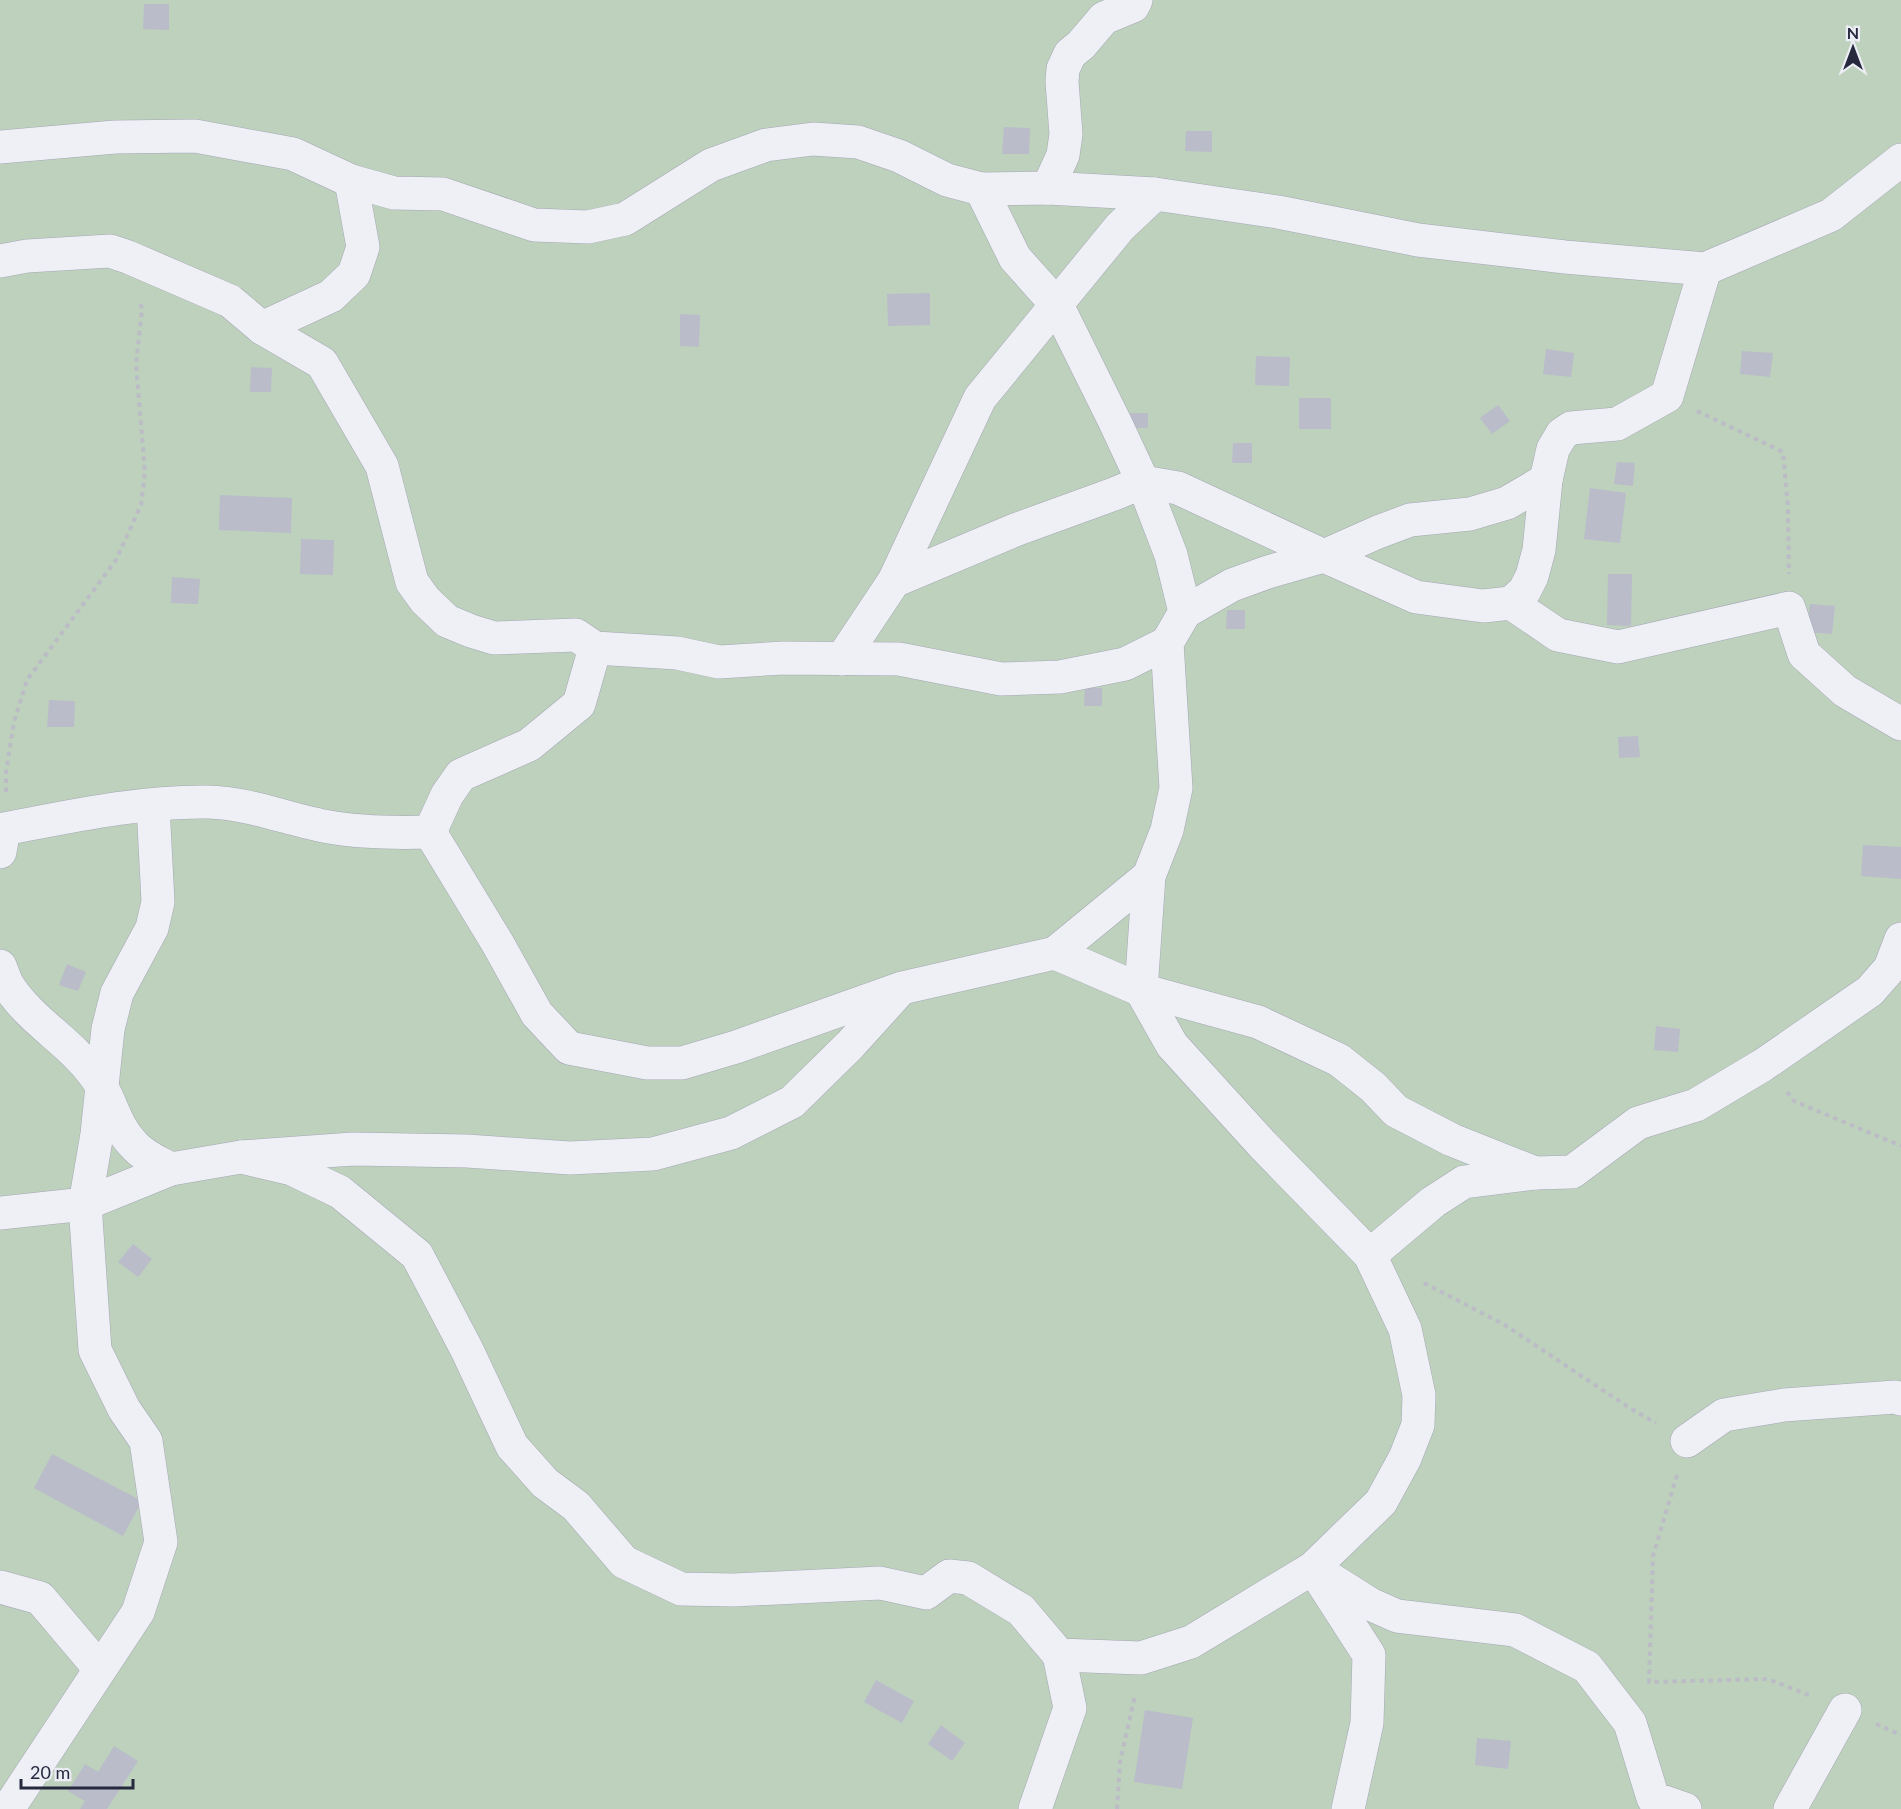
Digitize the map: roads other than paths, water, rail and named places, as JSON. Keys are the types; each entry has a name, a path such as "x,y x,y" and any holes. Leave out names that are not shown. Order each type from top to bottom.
{"street":[{"path":"1048,188 1063,155 1066,134 1062,82 1063,69 1070,54 1081,45 1104,18 1133,6 1136,0"},
{"path":"0,147 35,146 115,137 195,136 293,153 351,181 394,193 443,194 534,225 588,227 625,219 711,165 766,145 813,139 858,142 899,156 947,180 981,189 1048,188 1155,194 1278,212 1418,240 1565,257 1706,269 1831,216 1901,160"},
{"path":"262,328 331,296 354,274 363,247 351,181"},
{"path":"981,189 1015,258 1057,305 1143,482 1172,555 1185,612"},
{"path":"842,659 894,581 980,398 1120,227 1155,194"},
{"path":"0,261 27,256 110,251 230,301 262,328 322,363 382,466 412,582 425,600 447,621 494,638 576,635 595,648 677,653 719,662 783,658 899,659 1001,679 1060,677 1125,664 1167,643 1185,612 1232,585 1324,556 1410,520 1470,514 1507,503 1546,480"},
{"path":"894,581 1015,530 1143,482 1178,488 1416,597 1483,606 1511,603 1525,590 1532,576 1539,550 1546,480 1552,449 1562,434 1571,428 1617,424 1667,396 1706,269"},
{"path":"1511,603 1558,635 1618,647 1789,608 1804,654 1845,692 1901,724"},
{"path":"1059,1654 1141,1658 1191,1642 1312,1568 1381,1502 1405,1458 1418,1425 1419,1395 1405,1329 1370,1256 1262,1144 1172,1045 1141,990 1149,876 1167,830 1176,788 1167,643"},
{"path":"430,832 447,795 461,775 529,745 579,704 595,648"},
{"path":"2,841 108,809 210,802 262,810 328,827 379,833 430,832"},
{"path":"8,1809 138,1612 160,1542 146,1441 124,1409 95,1350 85,1204 97,1134 108,1029 117,993 152,928 158,902 153,806"},
{"path":"430,832 498,944 537,1014 569,1048 647,1063 682,1063 736,1047 902,988 1054,953 1149,876"},
{"path":"1370,1256 1432,1202 1464,1182 1534,1173 1572,1172 1638,1124 1696,1106 1763,1065 1870,992 1890,969 1901,939"},
{"path":"1054,953 1141,990 1258,1022 1339,1060 1373,1087 1396,1111 1452,1140 1534,1173"},
{"path":"0,966 8,986 37,1020 81,1059 103,1088 115,1118 132,1144 151,1159 171,1169"},
{"path":"0,1213 85,1204 171,1169 241,1157 353,1149 467,1151 570,1158 653,1154 731,1133 792,1102 850,1045 902,988"},
{"path":"241,1157 292,1169 340,1192 417,1256 463,1342 512,1446 545,1483 576,1506 624,1562 681,1589 734,1590 880,1583 926,1593 949,1576 968,1578 1021,1610 1059,1654 1070,1708 1035,1809"},
{"path":"1687,1441 1724,1415 1784,1405 1895,1397 1901,1399"},
{"path":"1312,1568 1369,1654 1367,1723 1348,1809"},
{"path":"1312,1568 1370,1604 1396,1616 1515,1630 1587,1667 1630,1723 1653,1798 1685,1809"},
{"path":"0,1587 40,1598 100,1670"},
{"path":"1790,1809 1845,1710"}]}
